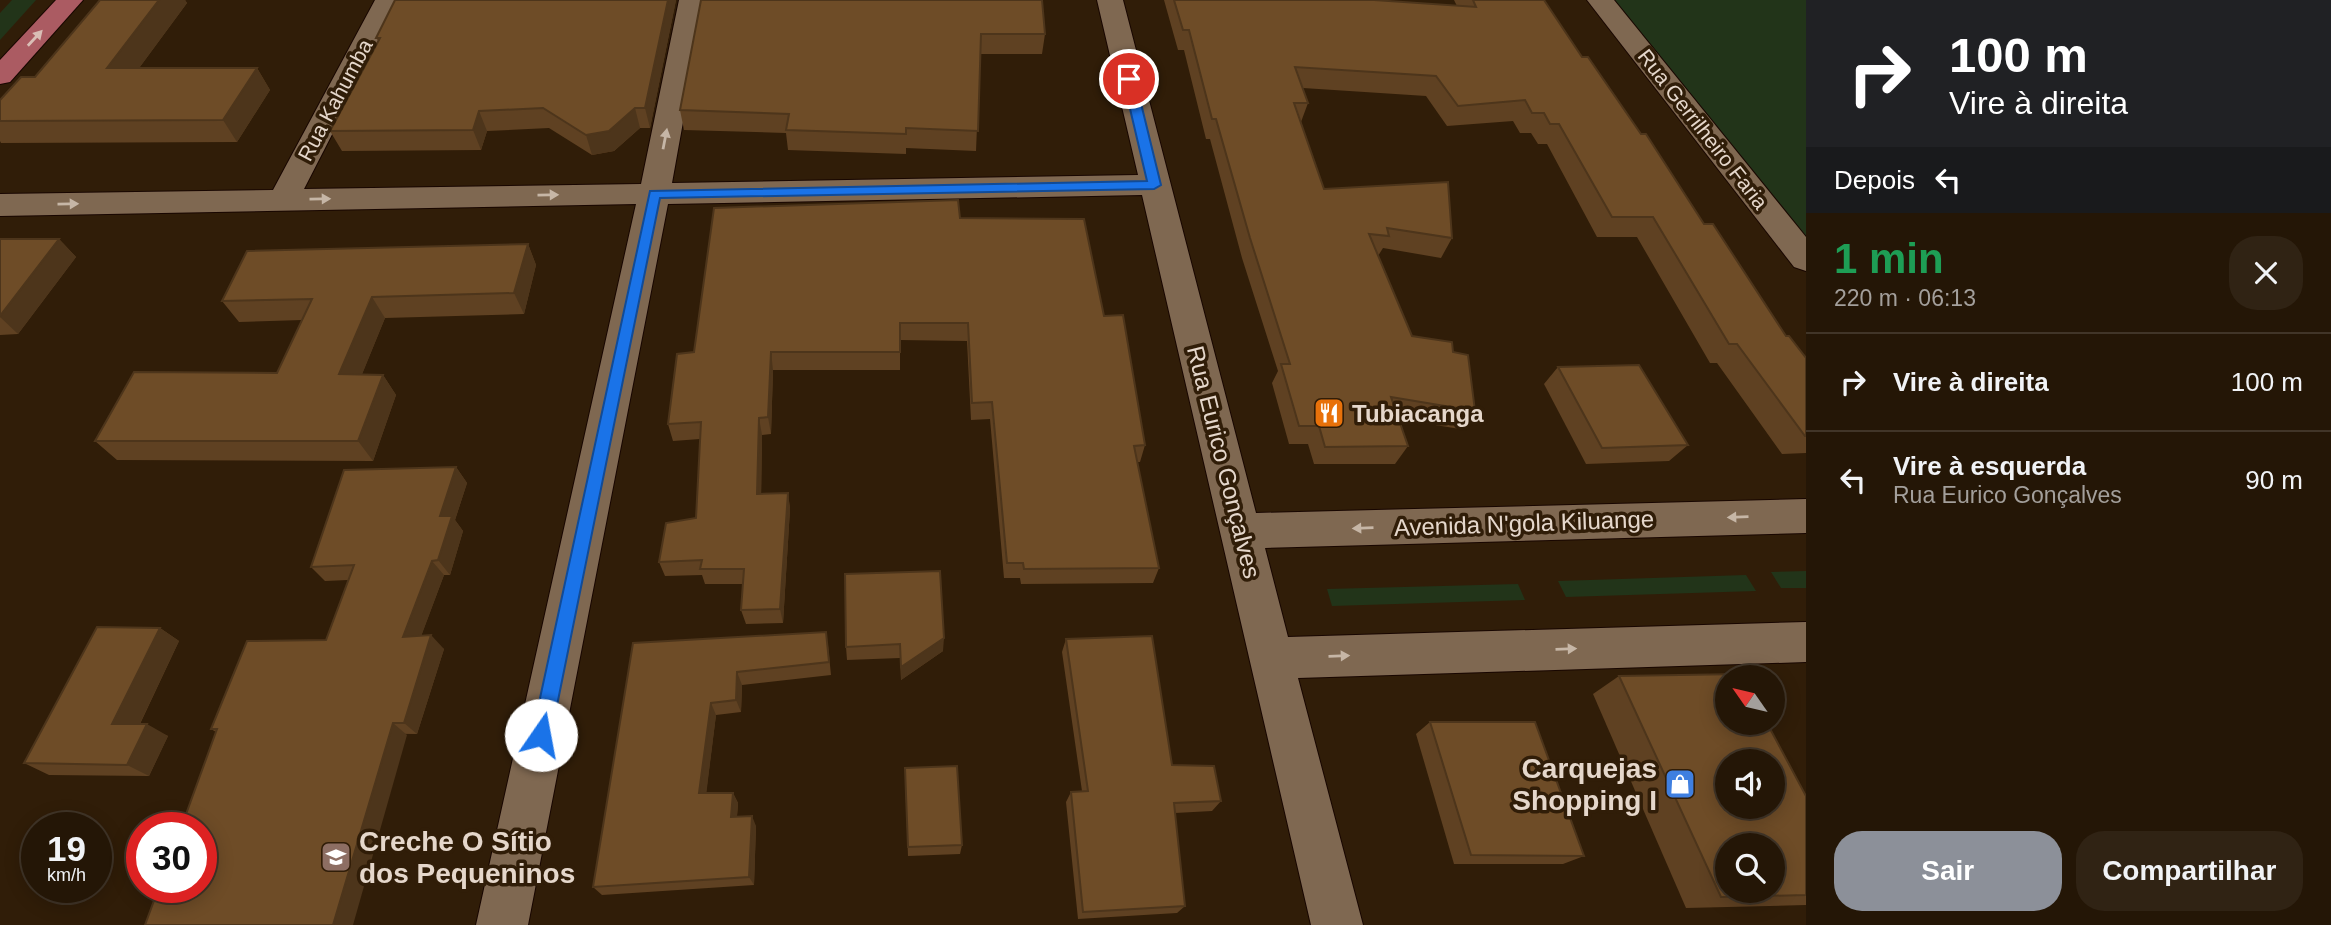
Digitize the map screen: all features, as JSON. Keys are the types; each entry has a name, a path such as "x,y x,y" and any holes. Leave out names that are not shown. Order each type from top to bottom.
{"main road":[{"path":"0,76 70,0"}],"street":[{"name":"Rua Kahumba","path":"283,200 388,0"},
{"path":"502,925 692,0"},
{"name":"Rua Eurico Gonçalves","path":"1110,0 1154,185 1243,531 1270,658 1337,925"},
{"name":"Rua Gerrilheiro Faria","path":"1600,0 1806,259"},
{"path":"0,205 1154,185"},
{"name":"Avenida N'gola Kiluange","path":"1243,531 1806,516"},
{"path":"1270,658 1806,642"}],"green space":[{"path":"12,0 36,0 0,40 0,13"},
{"path":"1600,0 1806,0 1806,259"},
{"path":"1806,571 1806,588 1781,588 1771,572"},
{"path":"1746,575 1756,591 1566,597 1558,581"},
{"path":"1518,584 1525,600 1332,606 1327,589"}],"building":[{"path":"100,0 159,0 107,68 257,68 223,120 0,121 0,100 21,77 35,77"},
{"path":"395,0 668,0 645,108 635,108 609,131 586,135 543,108 479,111 473,130 330,131 380,38 376,38"},
{"path":"701,0 1042,0 1045,34 981,34 978,131 906,128 906,134 786,130 789,114 680,110"},
{"path":"1174,0 1374,0 1476,7 1473,0 1544,0 1582,57 1588,57 1641,134 1646,134 1704,224 1713,224 1786,336 1789,336 1806,358 1806,436 1737,344 1729,344 1653,217 1612,217 1559,124 1550,124 1544,113 1532,113 1525,100 1458,106 1436,76 1295,67 1308,103 1294,103 1324,189 1448,182 1452,238 1387,228 1389,236 1369,234 1412,336 1452,342 1453,352 1468,355 1475,411 1391,397 1408,446 1325,447 1319,426 1299,426 1281,364 1290,364 1216,119 1212,119 1189,30 1183,30"},
{"path":"958,200 960,218 1084,219 1104,316 1123,315 1145,445 1134,446 1159,568 1024,569 1023,563 1007,563 992,402 972,403 968,323 900,323 900,352 771,352 768,417 759,418 757,494 788,493 780,609 741,610 744,569 700,569 702,560 659,562 666,523 696,518 701,422 668,424 677,354 694,352 714,208"},
{"path":"0,239 59,239 0,316"},
{"path":"528,244 514,293 372,297 339,374 383,375 358,441 95,441 134,372 277,373 312,299 222,301 247,251"},
{"path":"1639,365 1688,445 1602,448 1558,367"},
{"path":"456,467 440,516 452,516 438,560 432,561 403,637 431,635 404,723 393,723 333,925 145,925 153,903 217,903 217,812 187,812 217,729 211,729 247,641 326,640 354,565 311,567 344,470"},
{"path":"940,571 944,638 901,667 900,644 846,647 845,574"},
{"path":"97,627 160,628 112,724 147,724 127,765 24,763"},
{"path":"826,632 829,662 737,672 736,700 711,703 699,793 733,793 731,817 752,816 749,877 593,887 633,643"},
{"path":"1152,636 1172,765 1214,766 1221,801 1174,803 1185,906 1083,912 1071,792 1088,791 1066,639"},
{"path":"1715,674 1715,735 1773,735 1781,749 1715,749 1715,819 1785,819 1785,757 1806,796 1806,895 1785,895 1785,833 1715,833 1715,884 1619,676"},
{"path":"1430,722 1535,722 1584,856 1471,855"},
{"path":"957,766 962,845 908,847 905,768"}],"place":[{"name":"Tubiacanga","path":"1329,413"},
{"name":"Carquejas Shopping I","path":"1680,784"},
{"name":"Creche O Sítio dos Pequeninos","path":"336,857"}],"route":[{"path":"541,735 654,194 1154,185 1129,79"}]}
